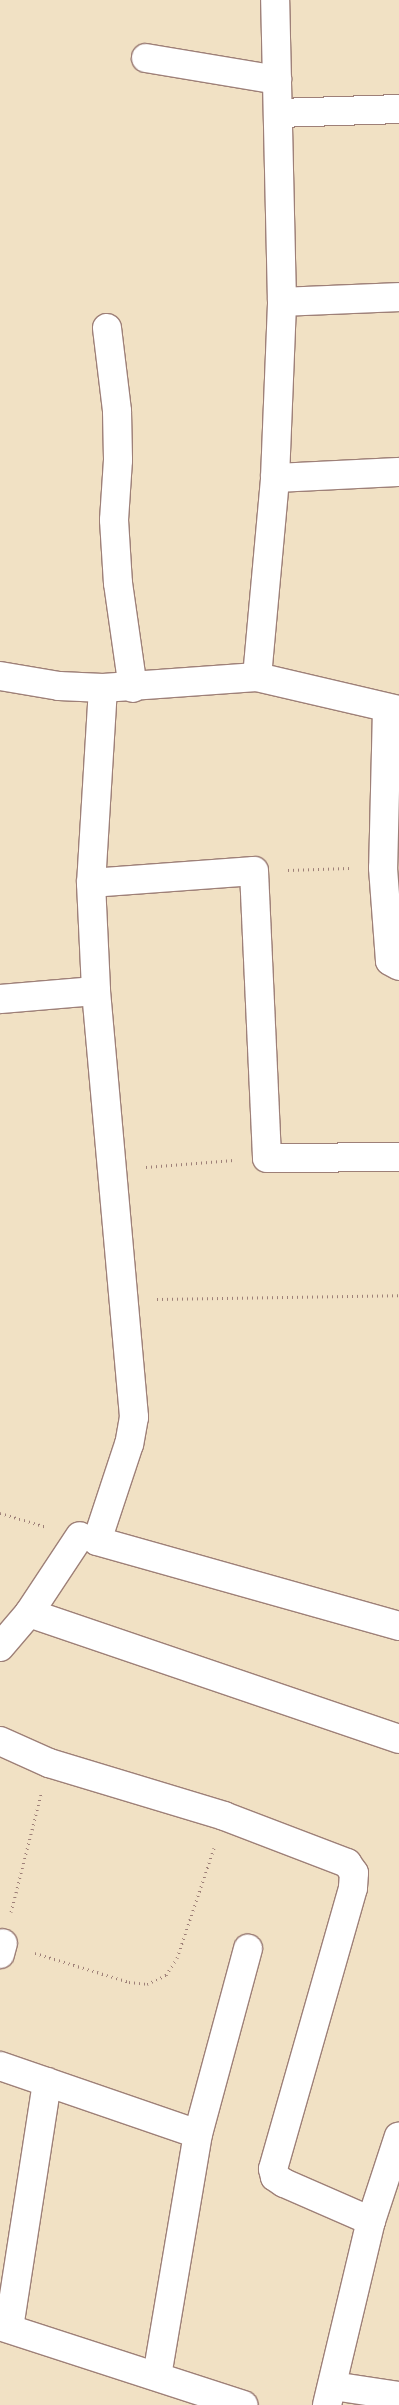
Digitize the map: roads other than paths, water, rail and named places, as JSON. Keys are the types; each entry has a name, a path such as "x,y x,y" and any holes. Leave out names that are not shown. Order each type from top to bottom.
{"street":[{"path":"257,677 275,478 282,302 280,113 277,80 275,0"},
{"path":"146,58 277,80"},
{"path":"280,113 399,109"},
{"path":"282,302 399,297"},
{"path":"107,328 117,410 118,460 114,520 118,583 133,688"},
{"path":"275,478 399,472"},
{"path":"0,676 59,686 103,688 133,688 257,677 393,710 388,858 390,961 399,966"},
{"path":"103,688 91,883 96,991 110,1170 121,1300 134,1417 129,1444 97,1541 399,1626"},
{"path":"91,883 254,871 267,1158 399,1157"},
{"path":"0,999 96,991"},
{"path":"0,1647 29,1613 80,1536"},
{"path":"29,1613 399,1739"},
{"path":"0,1741 49,1763 224,1816 347,1863 354,1873 353,1888 273,2170 275,2177 284,2183 371,2221"},
{"path":"157,2376 198,2134 248,1949"},
{"path":"0,2066 198,2134"},
{"path":"47,2082 4,2327 239,2404"},
{"path":"399,2136 371,2221 330,2395 399,2396"}]}
